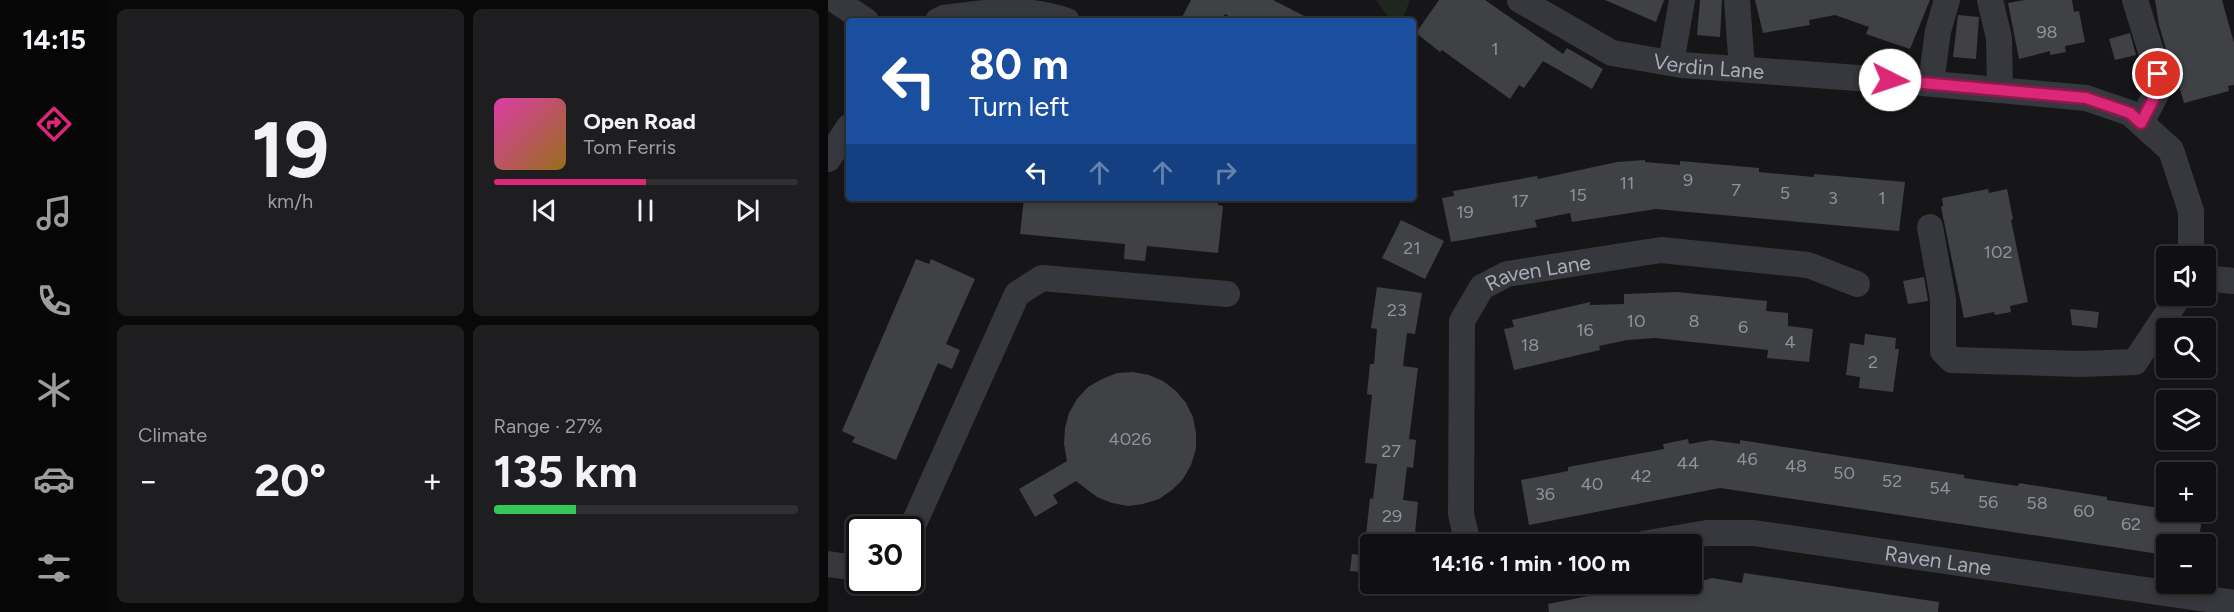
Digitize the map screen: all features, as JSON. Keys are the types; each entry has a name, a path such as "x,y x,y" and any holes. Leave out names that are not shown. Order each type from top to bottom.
{"street":[{"path":"835,0 862,18"},
{"name":"Verdin Lane","path":"1520,0 1612,53 1671,63 1922,82 2086,98 2130,113 2171,150 2191,211 2191,246"},
{"path":"1671,63 1682,0"},
{"path":"1737,0 1742,69"},
{"path":"1922,82 1947,0"},
{"path":"1990,0 1999,38 2000,90"},
{"path":"2135,0 2158,74 2159,88 2141,123"},
{"path":"944,18 1006,10 1058,18"},
{"path":"828,159 846,132"},
{"path":"1930,227 1943,299 1943,351 1952,360 2080,364 2135,362 2172,306"},
{"name":"Raven Lane","path":"1466,534 1461,514 1462,321 1482,287 1507,274 1661,250 1808,265 1857,284"},
{"path":"917,516 1017,294 1042,278 1227,294"},
{"path":"2216,279 2234,281"},
{"name":"Raven Lane","path":"1701,534 1754,533 2234,603"},
{"path":"828,564 846,566"}],"shaded area":[{"path":"1376,0 1410,0 1403,18 1389,18"}],"building":[{"path":"1191,0 1273,0 1308,18 1232,18 1225,14 1223,18 1182,18"},
{"path":"1439,0 1485,0 1563,54 1567,48 1603,69 1592,89 1543,61 1524,88 1519,85 1510,99 1416,33"},
{"path":"1605,0 1664,0 1656,22"},
{"path":"1700,0 1722,0 1720,37 1697,35"},
{"path":"1755,0 1930,0 1910,49 1866,34 1869,27 1835,15 1809,20 1810,25 1763,33"},
{"path":"2025,0 2072,0 2074,12 2079,11 2085,42 2065,46 2066,52 2050,55 2050,51 2019,59 2008,3"},
{"path":"2155,0 2222,0 2234,43 2234,85 2228,86 2229,91 2184,103 2159,25"},
{"path":"1958,15 1979,17 1976,59 1953,57"},
{"path":"2130,33 2136,55 2115,60 2109,39"},
{"path":"1645,160 1645,162 1680,165 1680,161 1759,168 1759,172 1814,177 1814,174 1905,182 1899,231 1656,209 1572,222 1570,213 1535,220 1537,227 1451,242 1442,198 1454,196 1453,191 1537,176 1538,179 1617,162"},
{"path":"1988,189 1989,193 2007,189 2028,302 2010,306 2011,312 1995,315 1994,312 1964,318 1941,207 1943,206 1942,198"},
{"path":"1024,201 1218,201 1218,205 1223,206 1218,253 1147,246 1145,261 1124,259 1125,244 1020,234"},
{"path":"1401,220 1444,241 1425,279 1382,258"},
{"path":"916,259 929,264 931,259 975,279 946,344 960,350 952,369 938,363 896,460 852,442 855,437 842,431"},
{"path":"1924,277 1928,301 1908,304 1903,281"},
{"path":"1377,287 1422,293 1415,334 1407,333 1403,366 1418,368 1409,439 1416,440 1413,468 1407,467 1403,500 1418,502 1415,534 1366,534 1377,464 1365,463 1372,395 1367,394 1370,364 1374,364 1377,329 1371,328"},
{"path":"1677,292 1767,301 1766,311 1788,313 1788,326 1813,329 1809,362 1767,358 1768,350 1655,338 1627,340 1599,346 1600,350 1514,370 1504,329 1514,327 1512,320 1590,302 1590,305 1624,304 1624,294"},
{"path":"2070,309 2099,312 2097,328 2072,325"},
{"path":"1865,334 1896,338 1895,349 1899,349 1893,392 1859,388 1860,377 1846,375 1850,343 1864,345"},
{"path":"1133,372 1163,381 1186,403 1193,417 1196,449 1183,479 1159,499 1128,506 1097,497 1076,481 1053,495 1058,503 1035,517 1019,489 1067,461 1064,444 1065,428 1069,413 1077,399 1088,387 1102,379 1117,373"},
{"path":"1688,439 1689,444 1711,440 1740,444 1740,440 1964,475 1964,478 2018,486 2019,483 2107,497 2107,500 2156,507 2156,522 2201,522 2200,534 2156,534 2156,553 1720,488 1529,525 1521,480 1568,471 1568,467 1664,449 1663,444"},
{"path":"1352,554 1360,555 1360,572 1350,571"},
{"path":"1744,573 1939,602 1938,612 1549,612 1548,604 1598,594 1702,594 1702,581 1712,578 1742,583"}],"route":[{"path":"1890,80 2086,98 2130,113 2141,123 2159,88 2158,74"}]}
